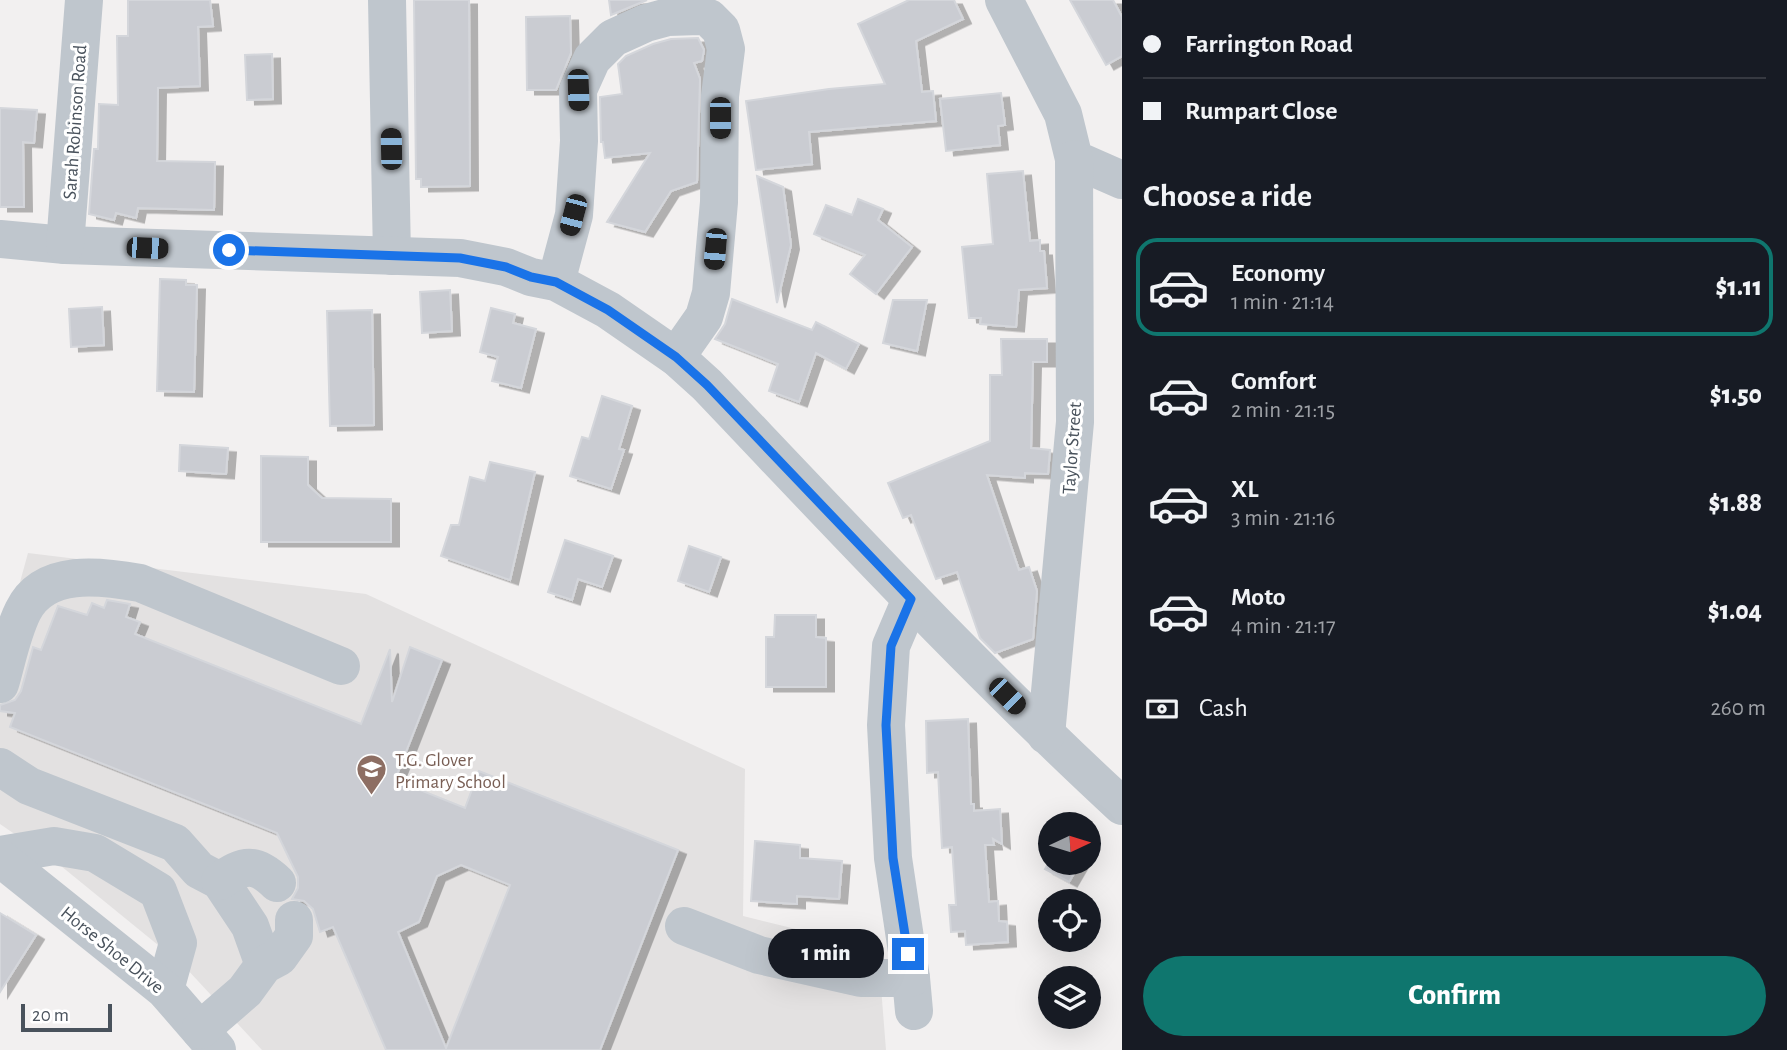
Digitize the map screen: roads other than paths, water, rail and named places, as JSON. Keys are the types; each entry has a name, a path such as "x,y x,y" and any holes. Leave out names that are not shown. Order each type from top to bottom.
{"street":[{"name":"Sarah Robinson Road","path":"65,245 84,0"},
{"path":"387,0 393,256"},
{"name":"Taylor Street","path":"1003,0 1063,114 1074,159 1075,422 1046,735"},
{"path":"556,282 573,215 579,141 578,90 592,59 613,38 646,23 668,17 709,18 721,30 726,50 720,96 719,202 711,293 704,317 676,357"},
{"path":"1074,159 1122,180"},
{"path":"0,239 65,245 460,258 506,267 531,277 556,282 608,310 676,357 707,385 911,599 1046,735 1122,806"},
{"path":"0,684 23,611 36,593 54,581 82,579 112,578 140,583 341,666"},
{"path":"684,926 759,955 861,978 913,994 893,858 886,725 891,646 911,599"},
{"path":"2,775 175,843 199,870 220,881 250,926 264,965"},
{"path":"0,856 54,846 94,852 158,891 178,943 165,990"},
{"name":"Horse Shoe Drive","path":"0,856 165,990 208,1040"},
{"path":"220,881 235,870 251,866 266,872 278,883"},
{"path":"208,1040 264,965 279,957 294,936 294,920"}],"place":[{"name":"T.G. Glover Primary School","path":"372,797"}]}
